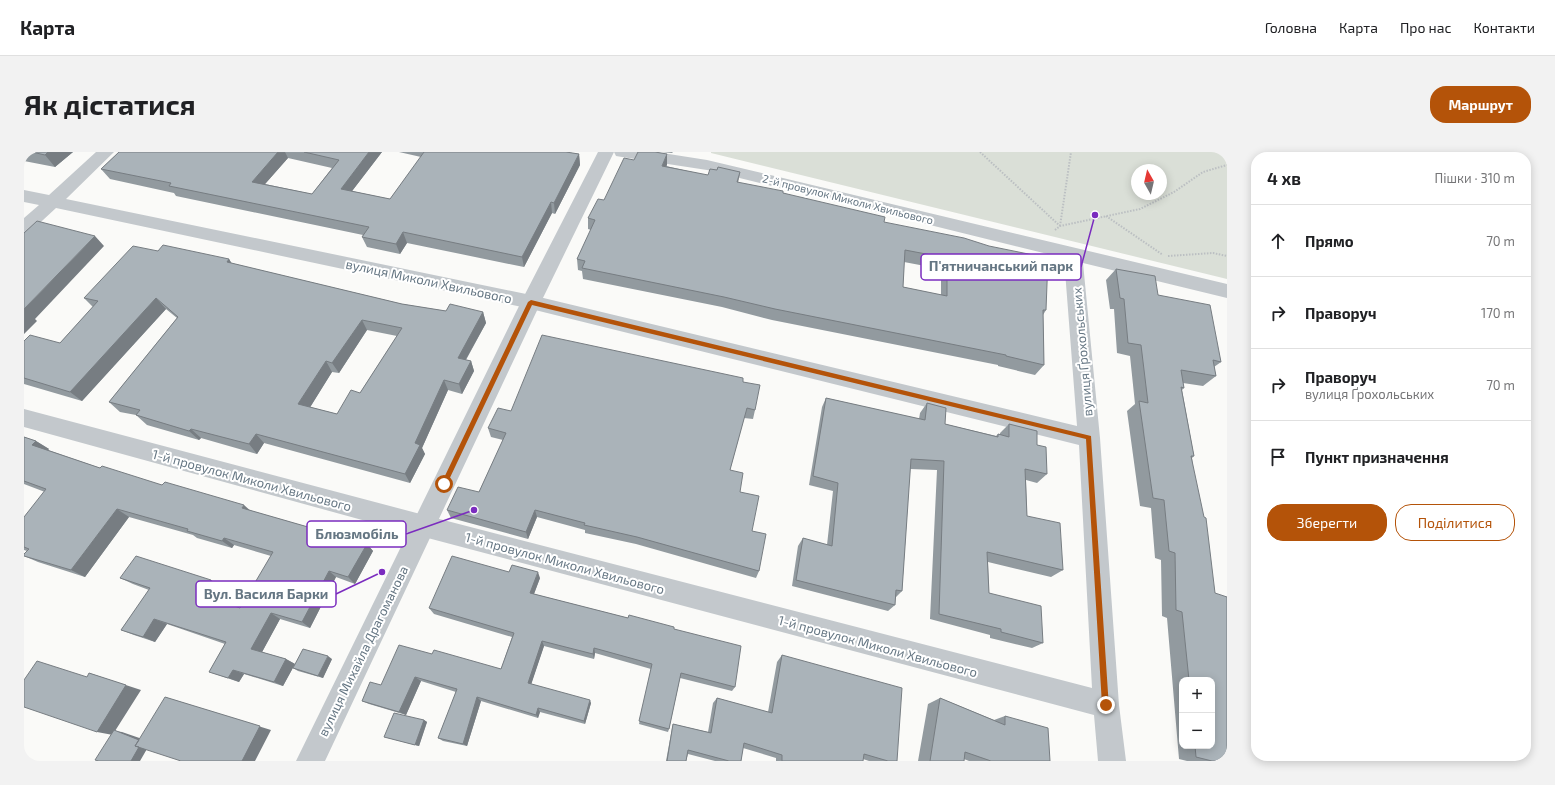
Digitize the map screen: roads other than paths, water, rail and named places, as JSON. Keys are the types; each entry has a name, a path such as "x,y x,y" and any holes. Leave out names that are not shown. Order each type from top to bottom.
{"street":[{"path":"24,228 106,152"},
{"name":"вулиця Михайла Драгоманова","path":"310,761 531,302 606,152"},
{"name":"2-й провулок Миколи Хвильового","path":"622,152 708,165 1227,291"},
{"name":"вулиця Миколи Хвильового","path":"24,196 531,302 1089,438"},
{"name":"вулиця Ґрохольських","path":"1073,253 1089,438 1106,705 1112,761"},
{"name":"1-й провулок Миколи Хвильового","path":"24,418 424,526 1106,705"}],"place":[{"name":"П'ятничанський парк","path":"1095,215"},
{"name":"Блюзмобіль","path":"474,510"},
{"name":"Вул. Василя Барки","path":"382,572"}]}
